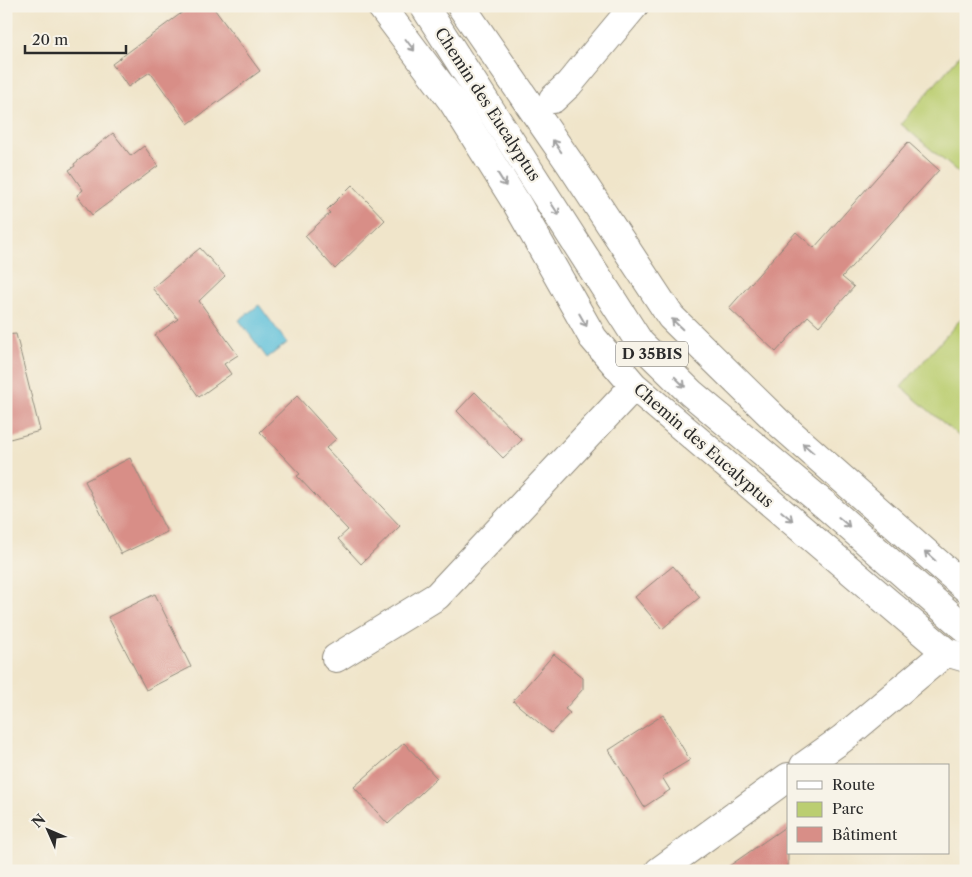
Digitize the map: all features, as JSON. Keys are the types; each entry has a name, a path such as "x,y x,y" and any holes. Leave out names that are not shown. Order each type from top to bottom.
{"street":[{"name":"Chemin des Eucalyptus","path":"381,6 454,102 517,204 593,338 634,386 956,655"},
{"name":"Chemin des Eucalyptus","path":"424,6 640,343 691,393 825,506 966,629"},
{"name":"Chemin des Eucalyptus","path":"461,6 571,165 671,317 778,422 966,588"},
{"path":"553,99 569,84 634,6"},
{"path":"336,658 437,596 634,386"},
{"path":"807,764 956,655"},
{"path":"660,871 787,778"}],"green space":[{"path":"966,48 966,179 901,124"},
{"path":"966,313 966,442 901,387"}],"water":[{"path":"259,305 287,343 267,358 239,320"}],"building":[{"path":"191,6 212,6 260,71 188,124 150,72 128,87 112,64"},
{"path":"113,133 131,156 144,146 158,166 92,215 77,195 83,190 69,170"},
{"path":"908,142 939,170 842,277 854,287 819,326 808,316 776,352 729,308 796,232 814,248"},
{"path":"352,185 385,220 335,269 305,236 330,213 327,210"},
{"path":"200,248 225,276 199,301 238,355 224,364 231,374 199,397 155,335 178,319 152,288"},
{"path":"16,334 40,431 6,440 6,335"},
{"path":"475,392 522,440 503,458 457,411"},
{"path":"297,396 336,439 326,448 400,526 361,564 338,539 348,530 297,476 300,474 260,432"},
{"path":"130,458 167,532 121,554 85,481"},
{"path":"673,566 700,597 662,629 635,597"},
{"path":"155,594 191,667 146,690 108,617"},
{"path":"554,654 583,678 583,689 565,709 570,713 551,733 513,701"},
{"path":"663,715 690,760 662,777 670,790 644,807 609,750"},
{"path":"404,743 437,778 388,824 354,787"},
{"path":"787,826 788,871 722,871"}]}
